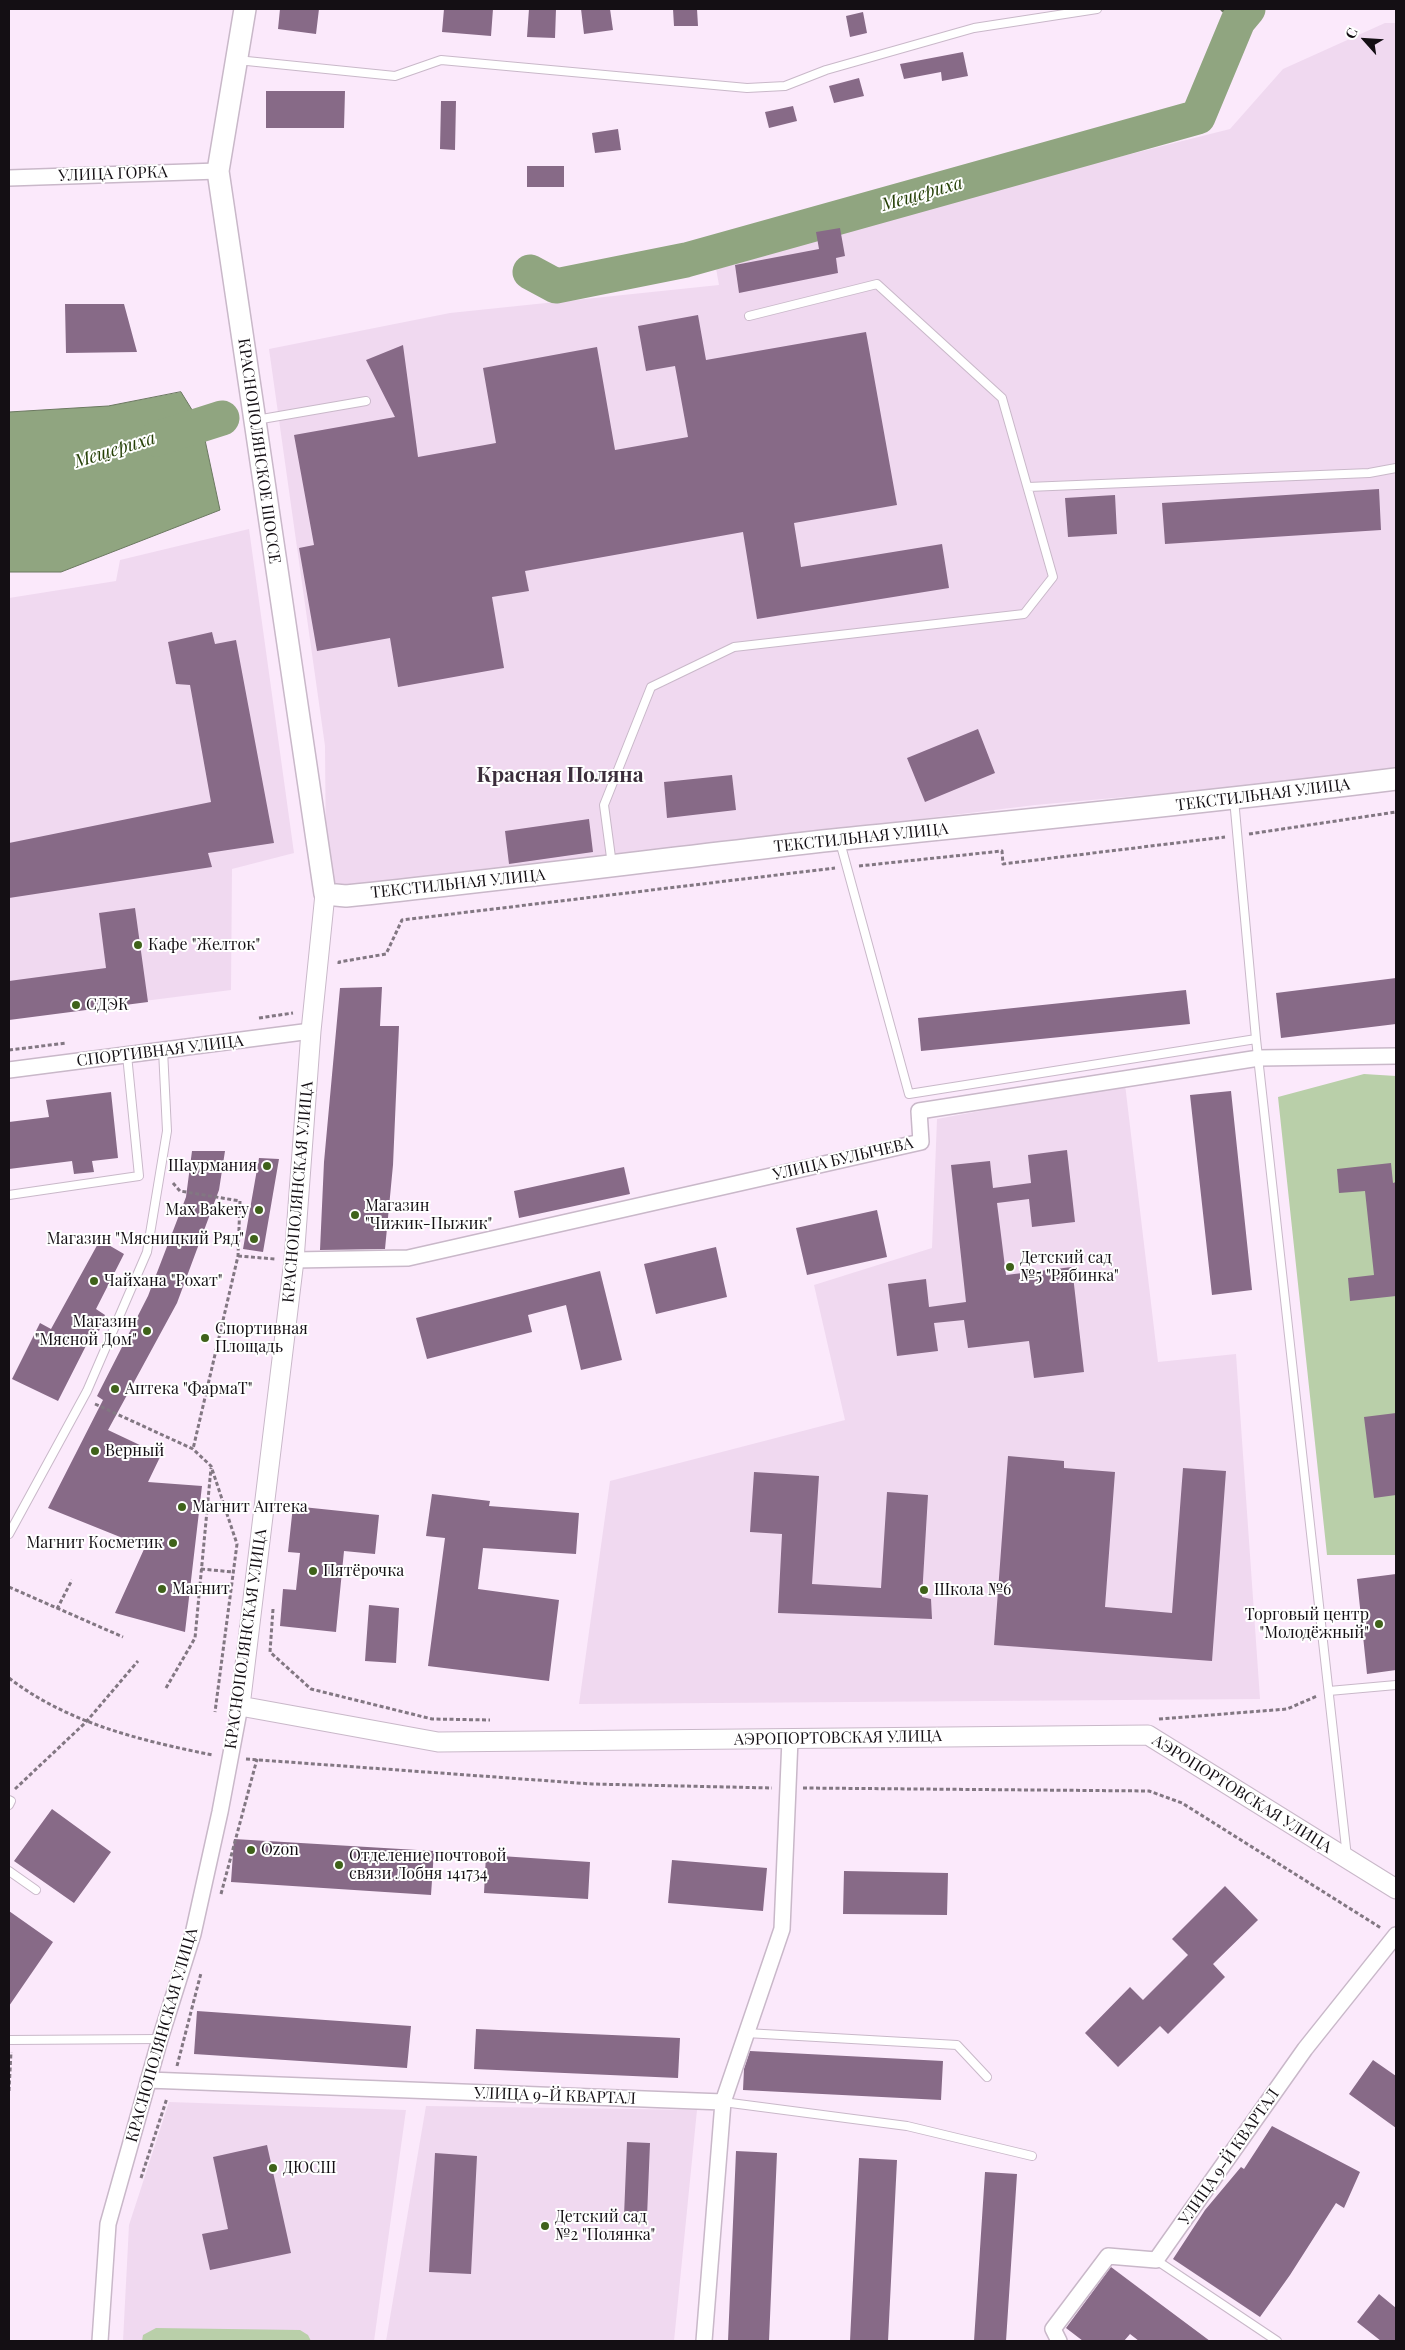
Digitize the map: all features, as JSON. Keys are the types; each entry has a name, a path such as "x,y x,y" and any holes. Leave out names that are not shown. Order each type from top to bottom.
{"main road":[{"name":"КРАСНОПОЛЯНСКОЕ ШОССЕ","path":"245,9 218,171 325,894"},
{"name":"ТЕКСТИЛЬНАЯ УЛИЦА","path":"325,894 346,896 839,840 1234,799 1396,779"}],"street":[{"name":"УЛИЦА ГОРКА","path":"9,178 218,171"},
{"name":"КРАСНОПОЛЯНСКАЯ УЛИЦА","path":"100,2341 108,2224 160,2039 193,1934 240,1706 294,1260 311,1031 325,894"},
{"name":"СПОРТИВНАЯ УЛИЦА","path":"9,1070 311,1031"},
{"name":"УЛИЦА БУЛЫЧЕВА","path":"294,1260 408,1258 920,1142 919,1111 1259,1058 1396,1056"},
{"name":"АЭРОПОРТОВСКАЯ УЛИЦА","path":"240,1706 438,1742 1148,1735 1396,1889"},
{"path":"704,2341 723,2102 782,1929 790,1739"},
{"name":"УЛИЦА 9-Й КВАРТАЛ","path":"1156,2260 1305,2049 1396,1936"},
{"name":"УЛИЦА 9-Й КВАРТАЛ","path":"148,2080 723,2102"},
{"path":"1059,2341 1053,2329 1108,2256 1156,2260"}],"lane":[{"path":"235,60 395,76 440,60 747,88 785,86 826,70 974,28 1097,9"},
{"path":"612,867 604,805 651,687 734,648 1024,614 1053,577 1002,398 877,284 749,316"},
{"path":"254,420 366,401"},
{"path":"1028,487 1369,473 1396,468"},
{"path":"1234,799 1256,1039 1347,1859"},
{"path":"839,840 909,1094 1256,1039"},
{"path":"9,1534 83,1399 147,1252 167,1131 163,1050"},
{"path":"9,1195 139,1176 127,1055"},
{"path":"1329,1691 1396,1685"},
{"path":"9,1800 11,1801 9,1805"},
{"path":"9,1871 36,1890"},
{"path":"746,2033 957,2045 987,2077"},
{"path":"10,2040 160,2039"},
{"path":"723,2102 907,2126 1032,2156"},
{"path":"1156,2260 1277,2341"}],"path":[{"path":"854,866 1002,851 1003,864 1237,835 1396,812"},
{"path":"336,971 339,962 386,954 402,920 844,867"},
{"path":"167,1176 180,1191 240,1201 238,1256 193,1449"},
{"path":"238,1256 294,1260"},
{"path":"83,1399 193,1449 211,1466 237,1544 215,1712"},
{"path":"166,1688 195,1638 211,1466"},
{"path":"201,1569 233,1572"},
{"path":"57,1609 72,1580"},
{"path":"9,1587 123,1637"},
{"path":"273,1604 270,1652 311,1689 432,1718 492,1720"},
{"path":"9,1794 86,1722 138,1661"},
{"path":"9,1678 28,1693 86,1722 175,1748 230,1758 592,1784 788,1788 1149,1791 1182,1803 1396,1936"},
{"path":"1153,1720 1287,1709 1329,1691"},
{"path":"220,1901 257,1759"},
{"path":"140,2179 173,2081 202,1967"},
{"path":"9,2091 10,2040"}],"shaded area":[{"path":"1385,23 1396,23 1396,773 1035,805 356,888 334,884 326,865 325,746 269,349 450,313 719,285 714,257 839,212 1119,157 1230,129 1283,69"},
{"path":"249,529 294,853 232,869 231,990 9,1018 9,598 116,581 120,560"},
{"path":"1364,1074 1396,1076 1396,1555 1327,1555 1278,1097"},
{"name":"Школа №6","path":"1125,1084 1158,1362 1236,1354 1260,1699 579,1704 610,1481 845,1420 814,1285 932,1248 937,1119"},
{"name":"ДЮСШ","path":"169,2102 406,2110 374,2341 123,2341 129,2225"},
{"name":"Детский сад №2 \"Полянка\"","path":"426,2106 697,2110 674,2341 386,2341"},
{"path":"156,2328 300,2330 308,2335 311,2341 142,2341 143,2335"}],"water":[{"path":"181,392 202,426 220,510 61,572 9,572 9,412 108,406"}],"building":[{"path":"280,9 319,9 316,34 278,29"},
{"path":"444,9 493,9 491,36 442,32"},
{"path":"529,9 556,9 555,38 527,37"},
{"path":"581,9 610,9 613,30 584,34"},
{"path":"673,9 697,9 698,26 674,26"},
{"path":"863,12 867,33 850,37 846,16"},
{"path":"963,52 968,76 942,81 941,72 904,79 900,64"},
{"path":"859,78 864,96 834,103 829,86"},
{"path":"266,91 345,91 344,128 266,128"},
{"path":"441,101 456,101 455,150 440,149"},
{"path":"793,106 797,121 769,128 765,112"},
{"path":"618,129 621,150 595,153 592,133"},
{"path":"527,166 564,166 564,187 527,187"},
{"path":"840,228 845,256 836,258 838,273 739,293 735,265 819,249 816,232"},
{"path":"65,304 124,304 137,352 66,353"},
{"path":"698,315 706,360 866,332 897,505 794,523 801,567 942,544 949,588 757,619 743,532 525,571 529,591 492,597 504,668 398,687 390,638 317,651 299,548 314,545 294,435 395,417 366,360 403,345 418,457 496,443 483,368 597,347 615,450 688,437 675,366 646,371 638,326"},
{"path":"1379,489 1381,530 1165,544 1162,503"},
{"path":"1115,495 1117,534 1068,537 1065,498"},
{"path":"212,632 215,644 236,640 274,843 208,853 212,867 9,898 9,843 211,802 190,685 176,684 168,642"},
{"path":"978,729 995,773 925,802 907,758"},
{"path":"732,775 736,810 667,818 664,782"},
{"path":"589,819 593,852 509,864 505,831"},
{"path":"135,908 148,1002 9,1020 9,981 106,968 99,913"},
{"path":"1396,978 1396,1024 1281,1038 1276,993"},
{"path":"382,987 380,1026 399,1026 393,1165 385,1249 320,1250 324,1162 340,988"},
{"path":"1186,990 1190,1024 921,1051 918,1018"},
{"path":"1231,1091 1252,1290 1212,1295 1190,1095"},
{"path":"111,1092 118,1158 92,1161 94,1172 74,1174 72,1161 9,1169 9,1122 49,1117 46,1100"},
{"path":"1067,1150 1075,1222 1032,1227 1029,1199 997,1203 1006,1275 1072,1267 1084,1372 1034,1378 1029,1341 968,1348 964,1320 934,1323 938,1351 897,1356 888,1284 926,1279 929,1307 966,1302 951,1165 990,1161 993,1188 1031,1183 1028,1155"},
{"path":"192,1151 225,1151 219,1190 177,1303 108,1430 161,1455 148,1482 202,1486 185,1632 115,1613 145,1547 48,1508 103,1400 97,1396 148,1296 186,1197"},
{"path":"259,1158 279,1159 263,1252 243,1249"},
{"path":"1391,1163 1393,1183 1396,1182 1396,1296 1350,1301 1348,1278 1374,1275 1365,1191 1339,1193 1337,1169"},
{"path":"624,1167 630,1194 519,1218 514,1191"},
{"path":"877,1210 887,1257 807,1275 796,1228"},
{"path":"100,1240 124,1254 96,1309 105,1315 99,1331 95,1328 58,1401 12,1379 40,1323 51,1329"},
{"path":"716,1247 727,1297 656,1314 644,1264"},
{"path":"600,1271 622,1360 581,1370 566,1305 528,1315 532,1332 427,1359 416,1318"},
{"path":"1396,1413 1396,1495 1374,1498 1364,1417"},
{"path":"1008,1456 1064,1461 1064,1468 1115,1472 1105,1607 1172,1613 1183,1468 1226,1471 1212,1661 994,1645"},
{"path":"754,1472 819,1476 812,1584 881,1588 887,1492 928,1495 922,1597 931,1599 932,1619 778,1613 782,1534 750,1532"},
{"path":"432,1494 490,1501 489,1506 579,1513 576,1554 483,1548 478,1589 559,1600 549,1681 428,1666 445,1538 426,1536"},
{"path":"293,1506 379,1515 375,1554 344,1551 336,1632 280,1626 283,1589 296,1590 300,1553 288,1552"},
{"name":"Торговый центр \"Молодёжный\"","path":"1396,1574 1396,1670 1367,1674 1357,1579"},
{"path":"369,1605 399,1608 396,1663 365,1661"},
{"path":"52,1809 111,1852 74,1903 14,1861"},
{"path":"234,1839 434,1851 431,1895 231,1882"},
{"path":"486,1855 590,1862 588,1899 484,1893"},
{"path":"672,1860 767,1868 763,1911 668,1903"},
{"path":"844,1871 948,1873 947,1915 843,1914"},
{"path":"1225,1886 1258,1920 1213,1964 1225,1977 1168,2034 1160,2026 1118,2067 1085,2033 1130,1987 1143,2000 1188,1955 1172,1939"},
{"path":"9,1911 53,1942 9,2006"},
{"path":"197,2011 411,2026 407,2068 194,2054"},
{"path":"476,2029 680,2038 678,2078 474,2069"},
{"path":"750,2051 943,2061 941,2100 743,2090 744,2069"},
{"path":"1373,2060 1396,2076 1396,2128 1349,2094"},
{"path":"1272,2126 1360,2172 1344,2208 1336,2203 1290,2275 1260,2317 1173,2259 1205,2210 1241,2167 1244,2169"},
{"path":"627,2142 650,2143 647,2217 624,2216"},
{"path":"267,2145 291,2253 210,2270 202,2234 228,2229 213,2157"},
{"path":"736,2151 777,2153 769,2341 728,2341"},
{"path":"435,2153 477,2156 471,2274 429,2272"},
{"path":"859,2158 897,2160 888,2341 850,2341"},
{"path":"985,2172 1017,2174 1006,2341 974,2341"},
{"path":"1111,2267 1210,2341 1139,2341 1130,2334 1124,2341 1083,2341 1066,2328"},
{"path":"1379,2294 1396,2308 1396,2341 1381,2341 1357,2322"}],"waterway":[{"path":"1223,9 1238,21"},
{"name":"Мещериха","path":"530,272 556,286 686,260 1198,117 1238,21 1248,9"},
{"name":"Мещериха","path":"156,439 222,418"}],"place":[{"name":"Кафе \"Желток\"","path":"138,945"},
{"name":"СДЭК","path":"76,1005"},
{"name":"Шаурмания","path":"267,1166"},
{"name":"Max Bakery","path":"259,1210"},
{"name":"Магазин \"Чижик-Пыжик\"","path":"355,1215"},
{"name":"Магазин \"Мясницкий Ряд\"","path":"254,1239"},
{"name":"Детский сад №5 \"Рябинка\"","path":"1010,1267"},
{"name":"Чайхана \"Рохат\"","path":"94,1281"},
{"name":"Магазин \"Мясной Дом\"","path":"147,1331"},
{"name":"Спортивная Площадь","path":"205,1338"},
{"name":"Аптека \"ФармаТ\"","path":"115,1389"},
{"name":"Верный","path":"95,1451"},
{"name":"Магнит Аптека","path":"182,1507"},
{"name":"Магнит Косметик","path":"173,1543"},
{"name":"Пятёрочка","path":"313,1571"},
{"name":"Магнит","path":"162,1589"},
{"name":"Школа №6","path":"924,1590"},
{"name":"Торговый центр \"Молодёжный\"","path":"1379,1624"},
{"name":"Ozon","path":"251,1850"},
{"name":"Отделение почтовой связи Лобня 141734","path":"339,1865"},
{"name":"ДЮСШ","path":"273,2168"},
{"name":"Детский сад №2 \"Полянка\"","path":"545,2226"}],"district":[{"name":"Красная Поляна","path":"560,775"}]}
